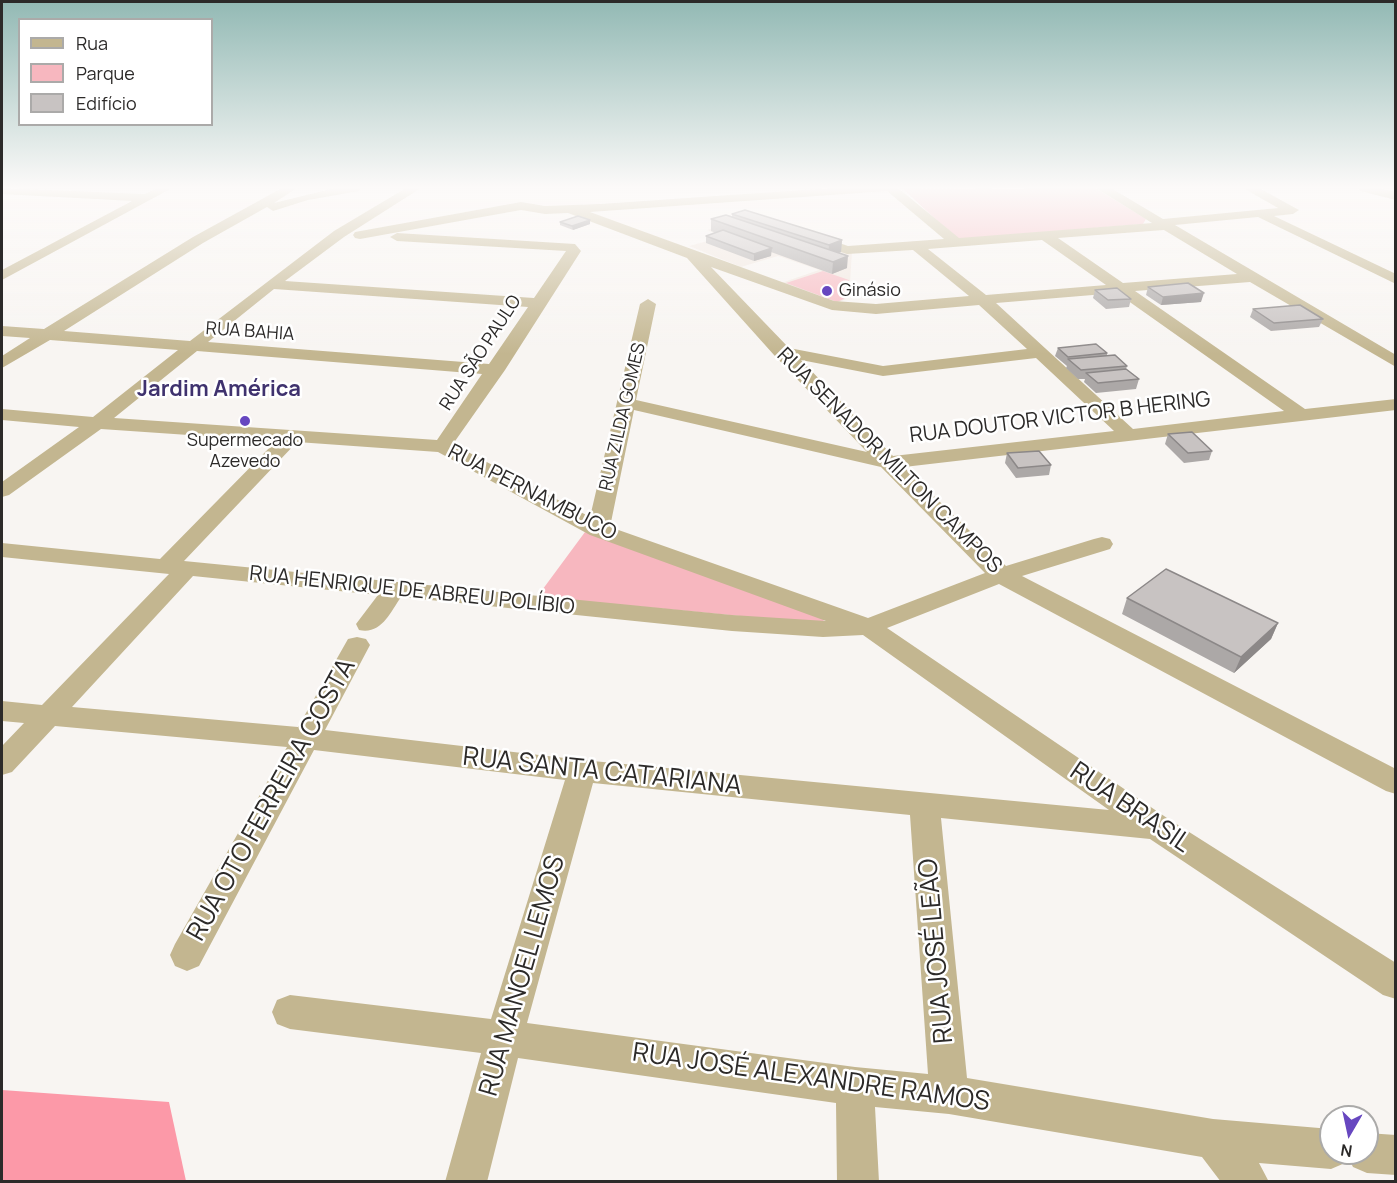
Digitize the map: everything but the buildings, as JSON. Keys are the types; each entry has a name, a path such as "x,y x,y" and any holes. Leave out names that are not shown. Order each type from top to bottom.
{"street":[{"path":"2,276 63,243"},
{"path":"2,363 193,243"},
{"path":"2,491 97,423 271,284 326,243"},
{"name":"RUA SÃO PAULO","path":"442,446 496,370 537,303 574,251 564,247 500,243"},
{"name":"RUA SENADOR MILTON CAMPOS","path":"666,243 692,255 888,463 1001,575 1395,783"},
{"path":"831,243 852,250 955,243"},
{"path":"1056,243 1301,415"},
{"path":"1194,243 1395,362"},
{"path":"1324,243 1392,275"},
{"path":"918,247 983,300 1128,435"},
{"path":"692,255 832,305 876,309 1252,277"},
{"path":"2,264 22,266"},
{"path":"271,284 537,303"},
{"name":"RUA ZILDA GOMES","path":"598,530 648,304"},
{"name":"RUA BAHIA","path":"2,331 496,370"},
{"path":"780,351 883,371 1039,353"},
{"name":"RUA DOUTOR VICTOR B HERING","path":"627,403 888,463 1395,404"},
{"name":"RUA PERNAMBUCO","path":"2,414 97,423 442,446 598,530 868,627"},
{"path":"2,764 292,436"},
{"name":"RUA HENRIQUE DE ABREU POLÍBIO","path":"2,550 754,625 823,629 868,627 1001,575 1102,544"},
{"name":"RUA OTO FERREIRA COSTA","path":"187,955 362,634 395,589"},
{"name":"RUA BRASIL","path":"868,627 1156,827 1395,982"},
{"name":"RUA SANTA CATARIANA","path":"2,711 304,738 582,771 1156,827"},
{"name":"RUA MANOEL LEMOS","path":"466,1182 504,1038 582,771"},
{"name":"RUA JOSÉ LEÃO","path":"925,806 949,1095"},
{"name":"RUA JOSÉ ALEXANDRE RAMOS","path":"290,1012 504,1038 855,1086 949,1095 1213,1139 1319,1148"},
{"path":"855,1086 858,1182"},
{"path":"1213,1139 1248,1182"},
{"path":"1379,1153 1395,1155"}],"shaded area":[{"path":"699,243 825,243 852,252 849,298 837,303 781,283 819,270 778,256 741,267 689,246"},
{"path":"2,1090 169,1102 186,1181 2,1181"}],"green space":[{"name":"Ginásio","path":"823,271 849,280 846,298 837,302 786,283"},
{"path":"585,532 820,615 824,621 815,623 537,597"}],"place":[{"name":"Ginásio","path":"827,291"},
{"name":"Supermecado Azevedo","path":"245,421"}],"district":[{"name":"Jardim América","path":"219,390"}]}
